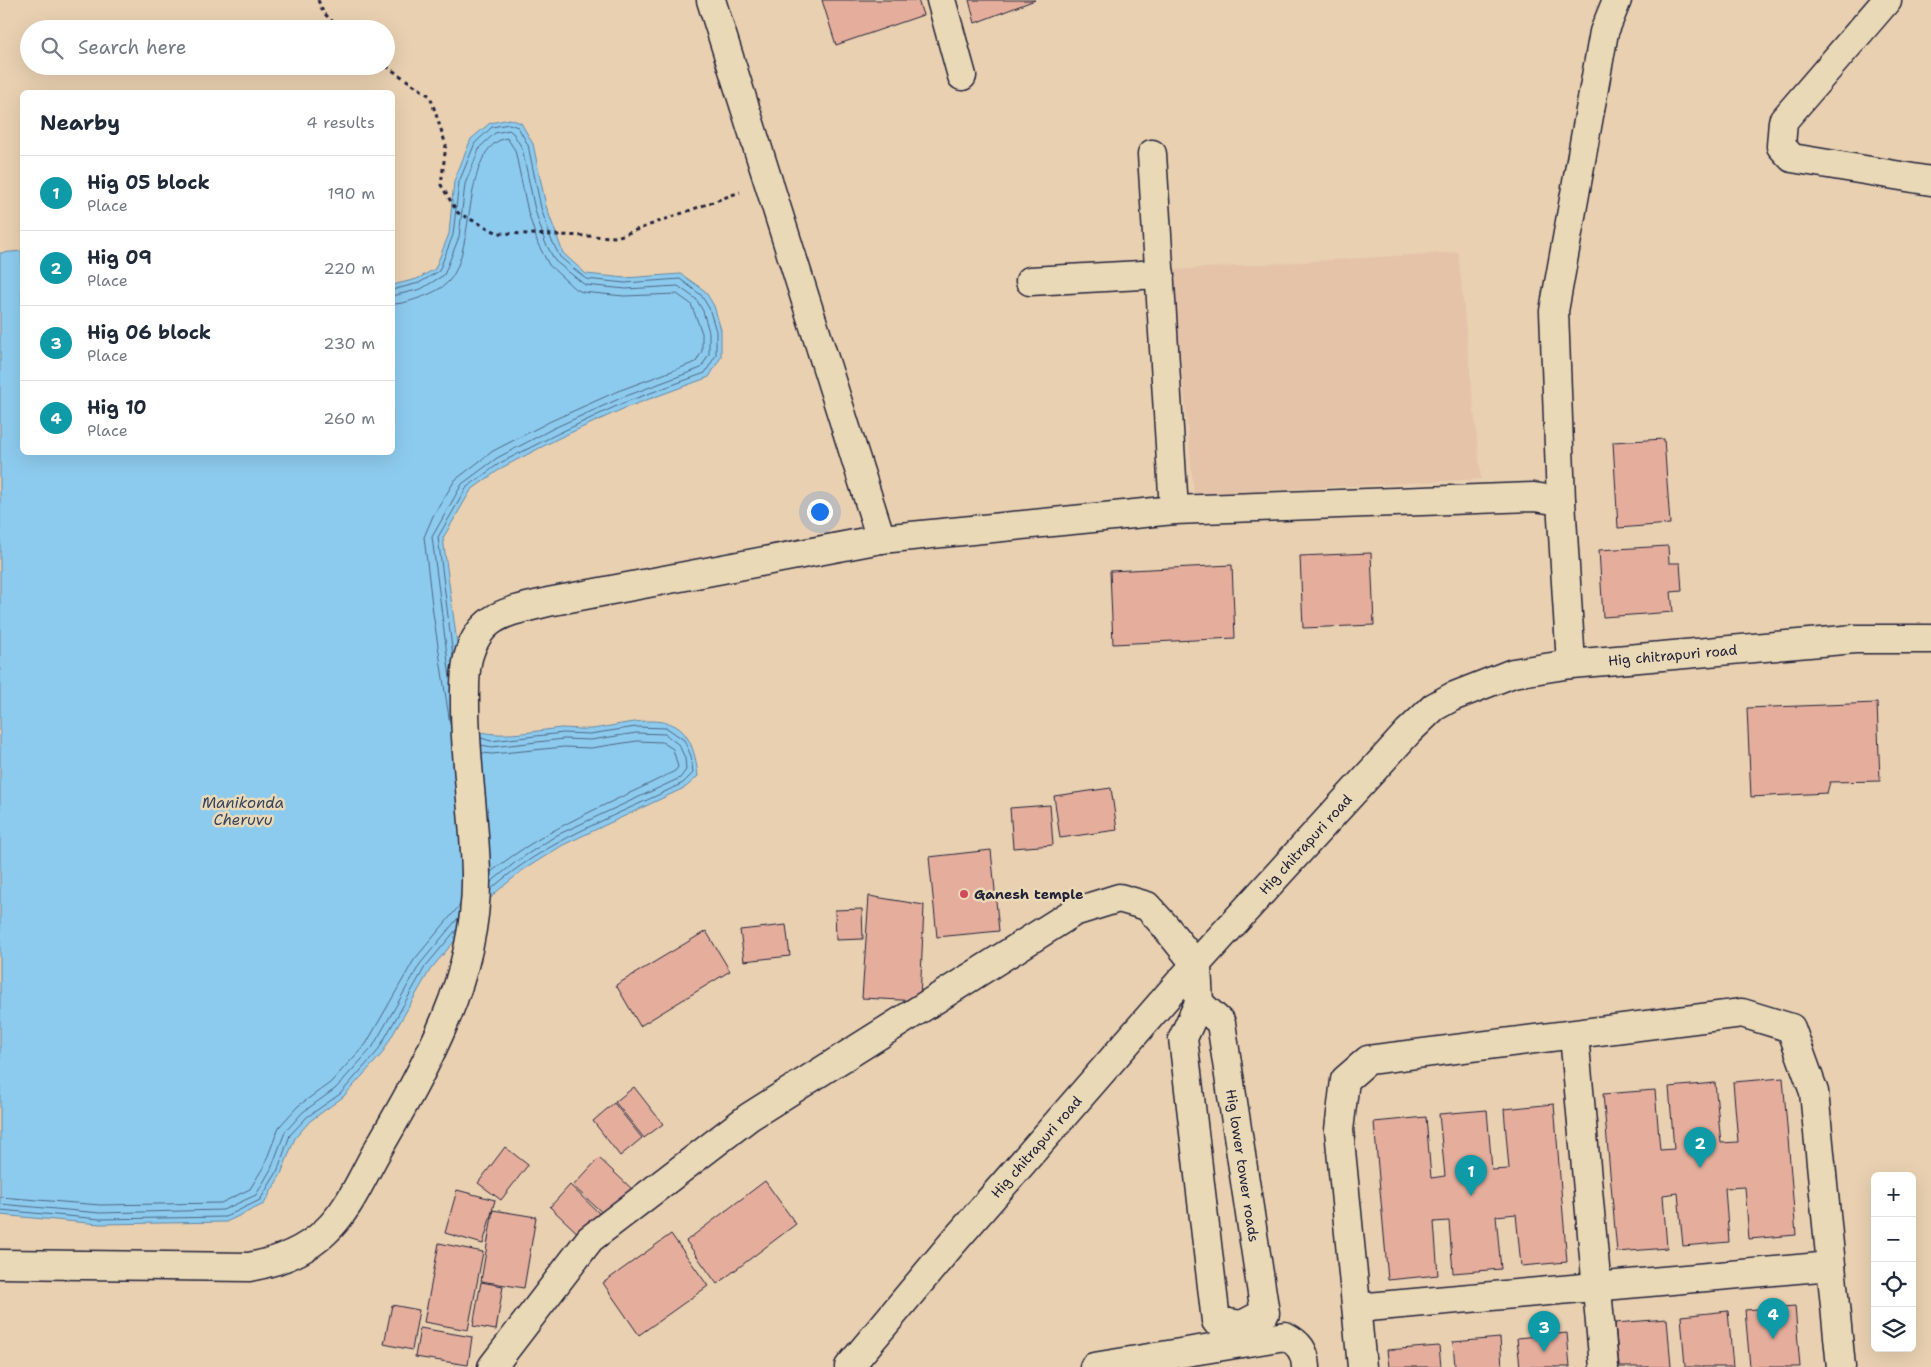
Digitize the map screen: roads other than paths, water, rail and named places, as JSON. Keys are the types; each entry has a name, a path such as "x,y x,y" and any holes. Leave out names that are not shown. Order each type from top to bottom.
{"street":[{"path":"711,0 881,539"},
{"path":"941,0 962,76"},
{"path":"1571,664 1554,311 1604,32 1617,0"},
{"path":"1887,0 1783,121 1781,146 1792,158 1931,181"},
{"path":"1152,154 1174,510"},
{"path":"1030,281 1160,274"},
{"path":"0,1264 250,1267 288,1257 325,1232 355,1194 412,1090 448,1016 466,962 472,927 476,875 465,746 465,671 468,657 486,622 505,613 548,602 881,539 1174,510 1534,497 1562,501"},
{"name":"Hig chitrapuri road","path":"849,1367 950,1246 1178,984 1197,966 1408,732 1434,707 1452,697 1512,673 1571,664 1855,639 1931,640"},
{"path":"492,1367 590,1239 749,1116 1074,912 1118,898 1147,906 1197,966 1199,1003 1183,1038 1216,1321 1243,1333 1285,1336 1297,1342 1305,1356 1306,1367"},
{"name":"Hig lower tower roads","path":"1199,1003 1221,1023 1265,1313 1243,1333"},
{"path":"1362,1367 1339,1130 1345,1080 1368,1060 1742,1013 1791,1028 1814,1092 1841,1367"},
{"path":"1574,1035 1604,1367"},
{"path":"1357,1308 1832,1266"},
{"path":"1094,1367 1134,1364 1243,1333"}],"water":[{"name":"Manikonda Cheruvu","path":"510,119 521,123 533,144 546,206 563,253 586,274 625,278 681,274 705,291 714,306 721,330 721,357 709,377 625,408 559,438 503,467 471,490 443,538 462,681 473,730 484,733 506,734 561,728 592,729 640,721 659,721 676,726 687,737 694,752 698,776 686,787 563,845 523,870 495,893 430,970 381,1055 343,1097 310,1121 295,1138 281,1174 264,1204 226,1222 100,1224 0,1215 0,253 20,251 20,455 395,455 395,284 417,279 435,269 449,234 454,181 471,139 490,123"}],"place":[{"name":"Ganesh temple","path":"964,894"},
{"name":"Hig 09","path":"1700,1168"},
{"name":"Hig 05 block","path":"1471,1196"},
{"name":"Hig 10","path":"1773,1339"},
{"name":"Hig 06 block","path":"1544,1352"}]}
